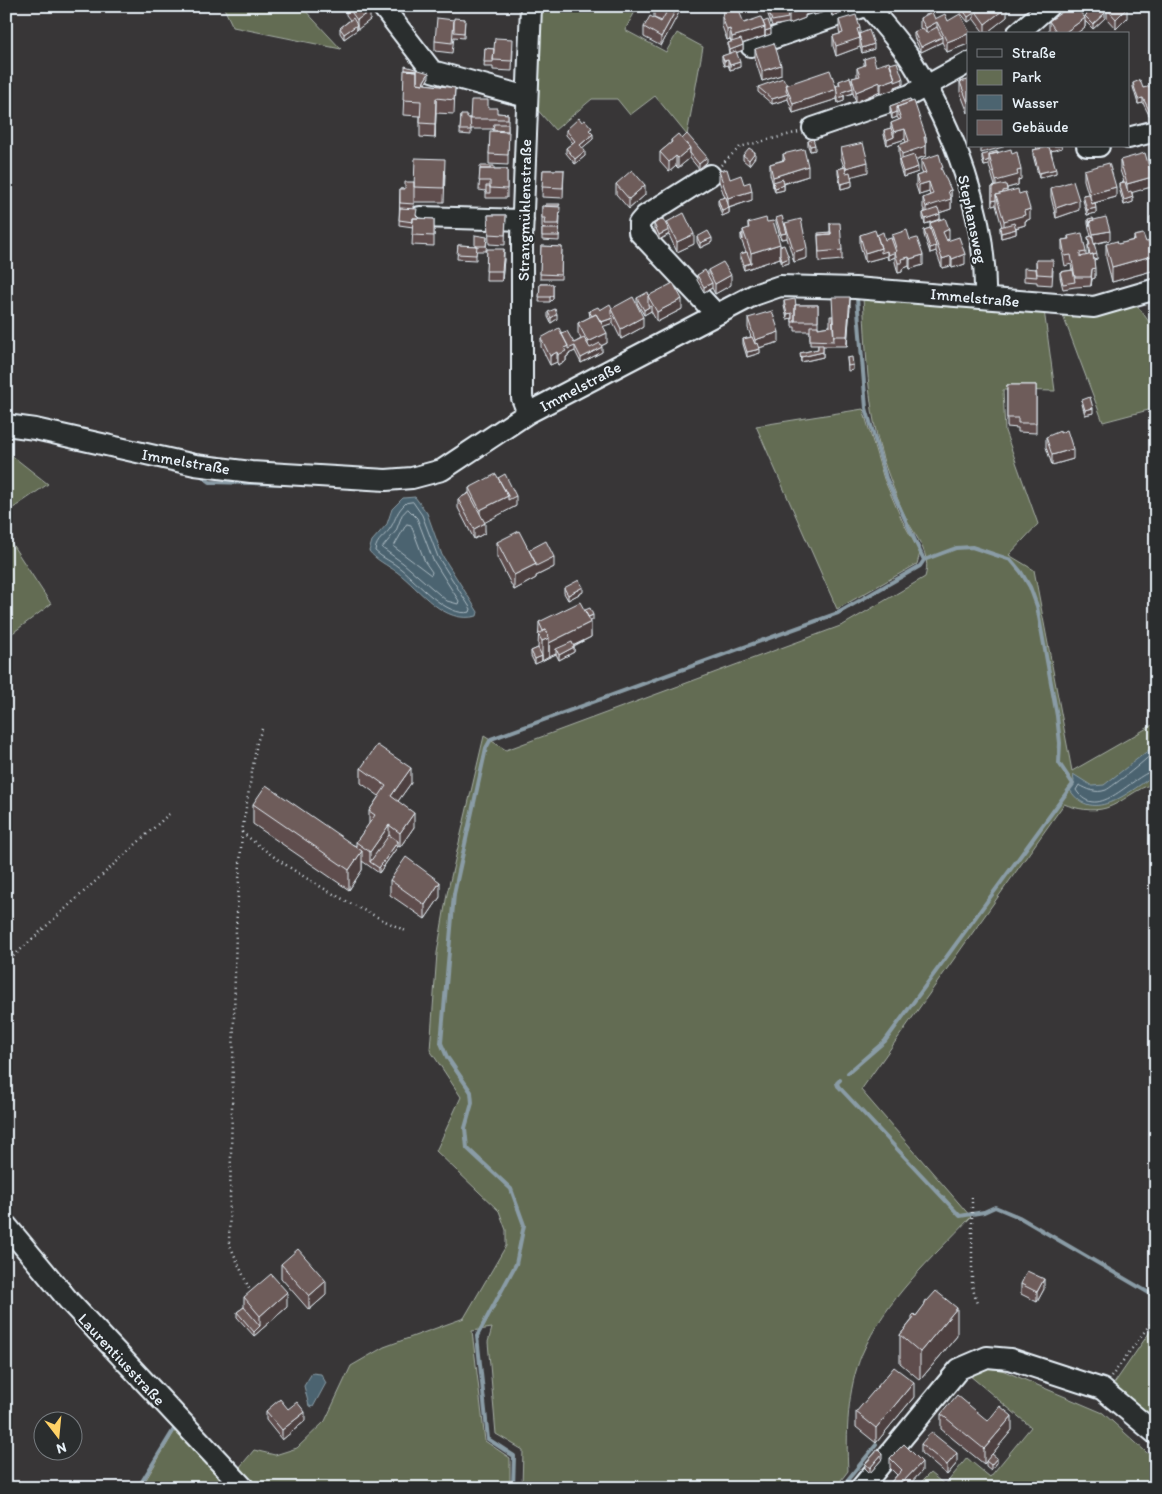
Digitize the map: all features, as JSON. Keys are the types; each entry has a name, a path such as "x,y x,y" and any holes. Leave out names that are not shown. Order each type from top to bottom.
{"street":[{"path":"382,6 432,71 527,97"},
{"name":"Strangmühlenstraße","path":"528,414 522,398 523,220 532,6"},
{"path":"751,46 866,6"},
{"name":"Stephansweg","path":"866,6 911,60 955,147 967,184 980,244 985,297"},
{"path":"1022,32 1049,6"},
{"path":"813,128 910,95 967,64"},
{"path":"1130,138 1156,131"},
{"path":"710,175 645,216 639,224 639,232 716,314"},
{"path":"420,217 523,220"},
{"name":"Immelstraße","path":"6,425 35,429 195,465 251,472 386,480 412,478 442,470 528,414 716,314 754,295 780,286 855,288 1094,307 1156,289"},
{"name":"Laurentiusstraße","path":"6,1225 69,1301 244,1488"},
{"path":"861,1488 959,1369 987,1357 1010,1359 1102,1389 1156,1434"}],"path":[{"path":"710,175 740,147 813,128"},
{"path":"253,1297 229,1243 236,928 242,832 257,742 262,729"},
{"path":"6,963 169,814"},
{"path":"242,832 269,854 348,904 408,932"},
{"path":"972,1197 972,1284 977,1304"},
{"path":"1102,1389 1156,1316"}],"green space":[{"path":"223,6 301,6 341,49 233,27"},
{"path":"540,6 638,6 625,30 666,52 677,33 703,47 687,135 655,96 630,115 617,99 592,99 555,130 535,107"},
{"path":"863,298 1044,310 1055,391 1003,390 1005,431 1038,524 1009,555 1034,570 1072,771 1156,723 1156,783 1142,788 1112,806 1101,809 1085,809 1064,804 861,1090 971,1217 925,1264 896,1298 872,1334 862,1354 850,1397 847,1442 848,1471 835,1488 522,1488 523,1450 496,1434 488,1342 492,1328 472,1331 485,1441 510,1458 510,1488 259,1488 239,1468 254,1450 275,1455 297,1448 325,1421 351,1366 384,1347 464,1318 506,1246 506,1230 499,1211 436,1151 461,1097 430,1050 437,953 447,894 484,736 506,750 843,625 925,577 927,569 925,553 900,504 882,457 877,435 869,390"},
{"path":"1132,304 1140,309 1156,332 1156,408 1103,422 1062,313"},
{"path":"863,409 884,479 902,520 920,553 917,564 837,609 756,426"},
{"path":"6,451 48,484 6,513"},
{"path":"6,535 51,604 6,638"},
{"path":"1156,1323 1156,1425 1111,1388"},
{"path":"988,1368 1002,1370 1103,1413 1156,1461 1156,1488 915,1488 930,1473 945,1485 967,1458 990,1477 1031,1427 969,1375"},
{"path":"176,1429 231,1488 141,1488"}],"water":[{"path":"415,497 427,513 442,555 478,612 477,616 465,617 443,611 369,551 372,541 387,524 392,509 403,498"},
{"path":"1156,737 1156,774 1124,796 1101,805 1090,805 1079,800 1070,790 1074,781 1073,774 1092,786 1104,785 1150,749"},
{"path":"312,1373 321,1374 326,1383 313,1407 309,1406 304,1386"}],"building":[{"path":"347,6 367,6 370,11 357,20"},
{"path":"655,6 678,6 661,37 644,27 650,16 661,22 666,13 654,8"},
{"path":"724,6 737,6 744,23 761,17 765,27 732,37 730,29 727,30 722,17"},
{"path":"785,6 788,18 772,21 767,7"},
{"path":"786,6 805,6 805,9 789,14"},
{"path":"830,6 842,6 842,7 832,11"},
{"path":"960,6 969,6 974,13 968,17"},
{"path":"972,6 1006,6 1007,7 985,24"},
{"path":"1071,6 1075,6 1085,18 1066,32 1057,32 1049,21"},
{"path":"1095,6 1099,6 1105,13 1093,24 1085,16"},
{"path":"1110,6 1125,6 1127,8 1116,19 1107,9"},
{"path":"932,12 935,19 945,14 948,21 960,14 969,32 947,42 937,22 926,28 920,18"},
{"path":"856,15 860,28 857,29 860,38 836,46 833,36 843,33 839,20"},
{"path":"353,18 357,25 344,34 340,28"},
{"path":"437,18 454,20 452,43 435,41"},
{"path":"454,18 465,19 464,33 454,32"},
{"path":"768,20 771,29 765,31 763,22"},
{"path":"937,27 942,37 921,47 914,32 923,28 926,33"},
{"path":"869,30 874,44 862,48 859,34"},
{"path":"495,38 513,39 512,61 493,60"},
{"path":"741,39 743,45 730,50 728,43"},
{"path":"774,43 781,65 762,71 755,49"},
{"path":"485,48 494,49 493,62 484,62"},
{"path":"736,51 740,62 730,65 728,60 724,61 722,56"},
{"path":"873,56 876,66 889,62 895,79 881,84 880,82 856,92 852,78 860,76 857,68 865,65 864,59"},
{"path":"897,62 903,79 895,82 890,64"},
{"path":"405,66 429,73 423,84 417,83 417,71 405,70"},
{"path":"404,70 417,71 417,83 455,88 454,100 436,98 435,124 420,123 421,101 403,100"},
{"path":"830,70 837,89 793,104 786,85"},
{"path":"850,77 853,88 842,92 844,96 838,98 836,86 840,85 839,81"},
{"path":"783,78 787,85 786,90 788,94 772,99 758,87"},
{"path":"1156,78 1156,108 1149,110 1143,98 1138,99 1133,83 1140,80 1143,88 1151,86 1149,80"},
{"path":"967,80 967,100 960,82"},
{"path":"910,99 911,102 897,107 897,112 892,114 890,106"},
{"path":"471,100 488,100 488,108 497,108 497,113 508,114 508,119 470,119"},
{"path":"914,101 926,137 924,137 926,146 902,154 899,145 909,141 905,129 894,132 891,123 901,119 897,107"},
{"path":"461,115 467,115 467,118 470,118 471,130 460,130"},
{"path":"579,118 582,122 585,120 592,128 589,130 593,134 580,145 585,151 575,159 566,148 575,141 566,130"},
{"path":"494,124 508,124 508,131 493,130"},
{"path":"891,128 894,137 887,140 884,130"},
{"path":"490,131 509,132 508,155 489,154"},
{"path":"678,134 690,148 678,158 676,156 669,162 660,152"},
{"path":"687,134 707,157 699,164 690,153 690,148 682,139"},
{"path":"813,139 815,145 810,146 808,141"},
{"path":"863,143 868,162 846,168 841,148"},
{"path":"749,148 755,152 749,160 743,155"},
{"path":"1049,148 1056,169 1039,173 1033,150"},
{"path":"804,149 808,166 773,177 770,164 785,160 783,154"},
{"path":"1011,149 1012,154 1017,152 1021,170 1017,171 1018,175 996,181 989,155"},
{"path":"998,151 998,153 989,155 989,160 984,162 982,155"},
{"path":"1145,153 1152,177 1127,184 1120,160"},
{"path":"939,154 943,168 941,168 951,190 948,191 951,199 926,207 923,198 933,194 929,182 919,185 916,176 926,173 921,160"},
{"path":"914,155 918,167 903,172 899,160"},
{"path":"415,158 445,159 444,188 414,187"},
{"path":"1109,163 1116,187 1090,194 1084,170"},
{"path":"480,166 494,166 494,169 480,169"},
{"path":"845,167 846,173 850,172 852,181 841,184 838,169"},
{"path":"480,169 507,169 507,189 490,188 490,181 479,181"},
{"path":"727,169 730,179 741,175 744,184 750,182 752,191 728,198 719,171"},
{"path":"543,170 564,170 563,188 542,187"},
{"path":"632,170 645,185 629,199 616,184"},
{"path":"783,179 784,185 775,188 773,182"},
{"path":"1073,181 1079,200 1056,208 1051,188"},
{"path":"405,182 414,182 414,204 400,203 400,189 405,189"},
{"path":"1125,182 1128,192 1131,191 1133,197 1124,200 1119,183"},
{"path":"1156,183 1156,191 1153,192 1151,185"},
{"path":"1006,184 1007,190 996,195 996,200 992,201 992,187"},
{"path":"486,186 490,186 490,193 486,193"},
{"path":"1018,189 1019,194 1025,192 1030,209 1024,211 1025,215 1004,221 996,195"},
{"path":"1089,194 1092,204 1095,203 1096,208 1087,210 1083,195"},
{"path":"726,197 729,208 722,211 718,199"},
{"path":"546,204 560,204 559,206 545,206"},
{"path":"542,206 560,207 559,224 544,224 545,218 542,218"},
{"path":"400,208 417,209 416,215 419,218 413,218 413,222 399,220"},
{"path":"938,208 940,214 925,219 923,213"},
{"path":"684,213 694,234 677,242 667,222"},
{"path":"488,215 506,215 505,235 489,234"},
{"path":"1156,215 1156,239 1150,217"},
{"path":"782,216 787,233 781,234 776,218"},
{"path":"1106,217 1110,231 1093,234 1090,221"},
{"path":"413,218 434,219 434,236 412,235"},
{"path":"766,218 767,222 773,221 780,244 751,253 743,230 749,228 748,223"},
{"path":"945,218 949,229 943,232 947,241 959,237 965,254 952,259 951,256 942,259 930,223"},
{"path":"663,219 669,230 659,235 654,224"},
{"path":"801,219 807,248 794,252 785,223"},
{"path":"830,223 840,223 842,250 819,252 818,235 831,234"},
{"path":"1014,223 1016,229 1001,233 1000,227"},
{"path":"930,228 936,246 930,248 924,230"},
{"path":"542,229 559,229 559,236 542,236"},
{"path":"875,230 881,248 865,253 860,235"},
{"path":"907,230 910,240 917,238 923,255 910,259 909,257 901,259 902,263 898,263 895,252 897,251 892,235"},
{"path":"708,231 712,238 700,243 697,237"},
{"path":"831,232 831,234 818,235 818,233"},
{"path":"883,232 885,240 891,238 896,252 888,255 887,251 881,253 877,235"},
{"path":"1082,233 1086,252 1080,253 1080,257 1093,254 1095,268 1092,269 1091,277 1075,277 1071,255 1065,256 1062,240 1069,239 1068,236"},
{"path":"1143,234 1146,242 1151,241 1155,255 1112,267 1106,244 1117,241 1118,244 1135,240 1134,236"},
{"path":"475,235 487,237 486,246 475,246"},
{"path":"1092,236 1097,254 1090,255 1088,237"},
{"path":"458,245 477,246 476,255 457,254"},
{"path":"784,245 789,258 782,261 780,246"},
{"path":"541,246 562,247 561,275 540,274"},
{"path":"487,249 504,249 502,271 486,271"},
{"path":"747,252 751,263 744,265 740,254"},
{"path":"1036,260 1053,260 1052,275 1037,274"},
{"path":"723,262 731,275 715,284 708,270"},
{"path":"1024,268 1036,269 1037,277 1024,276"},
{"path":"705,270 712,283 704,287 697,275"},
{"path":"1073,270 1075,282 1063,284 1060,272"},
{"path":"673,283 682,299 657,312 648,296"},
{"path":"540,284 553,284 553,295 550,297 539,297"},
{"path":"648,292 649,307 644,310 637,298"},
{"path":"633,297 643,317 621,329 611,309"},
{"path":"832,297 850,297 847,336 834,336"},
{"path":"795,299 795,322 792,322 792,313 787,314 784,301"},
{"path":"610,304 613,318 601,322 596,314 592,316 589,311 598,307 600,310"},
{"path":"795,305 818,305 818,321 795,321"},
{"path":"555,309 557,314 551,318 548,312"},
{"path":"772,311 779,332 755,340 748,318"},
{"path":"596,314 607,333 588,342 578,323"},
{"path":"830,316 832,316 834,341 810,340 810,326 818,326 818,328 830,326"},
{"path":"559,328 568,346 564,348 566,351 558,355 557,352 550,356 541,338"},
{"path":"567,331 574,343 584,338 590,348 600,343 602,347 581,358 575,346 568,349 561,333"},
{"path":"752,337 755,344 758,343 760,349 747,352 743,339"},
{"path":"818,345 823,345 823,352 801,357 800,353 818,349"},
{"path":"852,357 853,365 848,366 847,358"},
{"path":"1007,385 1036,385 1036,423 1018,423 1018,418 1007,418"},
{"path":"1090,397 1093,408 1085,410 1082,400"},
{"path":"1067,430 1073,449 1052,455 1046,437"},
{"path":"496,474 508,496 480,510 469,488"},
{"path":"505,474 516,496 508,500 508,496 498,478"},
{"path":"469,493 485,523 474,529 458,499"},
{"path":"519,531 536,564 514,575 497,542"},
{"path":"546,541 554,557 536,566 529,550"},
{"path":"579,580 583,587 568,595 564,588"},
{"path":"580,602 591,622 549,643 546,630 543,631 539,622"},
{"path":"590,608 593,615 588,617 585,610"},
{"path":"546,630 549,638 542,641 538,634"},
{"path":"572,642 574,647 559,655 556,649"},
{"path":"538,648 542,656 535,659 531,651"},
{"path":"377,745 411,768 391,796 414,813 400,833 389,825 370,852 356,842 375,815 369,811 386,786 361,768"},
{"path":"266,785 362,851 349,870 253,804"},
{"path":"389,835 398,841 379,868 370,862"},
{"path":"406,857 440,882 425,905 390,880"},
{"path":"298,1249 326,1281 309,1296 281,1264"},
{"path":"1027,1271 1044,1279 1037,1292 1021,1284"},
{"path":"271,1274 287,1292 260,1316 244,1297"},
{"path":"936,1291 957,1308 920,1352 900,1335 914,1318 912,1316 914,1314 916,1316 925,1304 925,1300 927,1301"},
{"path":"244,1307 260,1326 254,1332 237,1312"},
{"path":"894,1367 914,1382 876,1428 856,1412"},
{"path":"957,1395 988,1421 1000,1406 1012,1416 984,1449 941,1414"},
{"path":"280,1399 288,1409 297,1402 305,1412 282,1430 266,1411"},
{"path":"931,1432 957,1453 947,1465 921,1444"},
{"path":"904,1444 922,1462 895,1488 890,1483 902,1470 890,1458"},
{"path":"878,1450 882,1454 870,1468 865,1464"},
{"path":"992,1454 997,1458 991,1465 986,1461"}],"waterway":[{"path":"857,298 866,408 886,478 924,560"},
{"path":"199,474 210,482 290,484"},
{"path":"513,1488 514,1456 488,1439 477,1336 516,1264 524,1225 511,1189 467,1148 465,1128 472,1103 471,1092 447,1057 441,1043 454,894 486,748 491,739 838,613 920,566 924,560 956,548 972,547 1011,560 1030,587 1037,606 1057,716 1060,743 1059,763 1073,784 885,1041 848,1073"},
{"path":"840,1080 837,1083 838,1086 960,1216 984,1212 995,1207 1019,1217 1156,1297"},
{"path":"6,1212 13,1220"},
{"path":"138,1488 176,1426"},
{"path":"841,1488 876,1445"}]}
